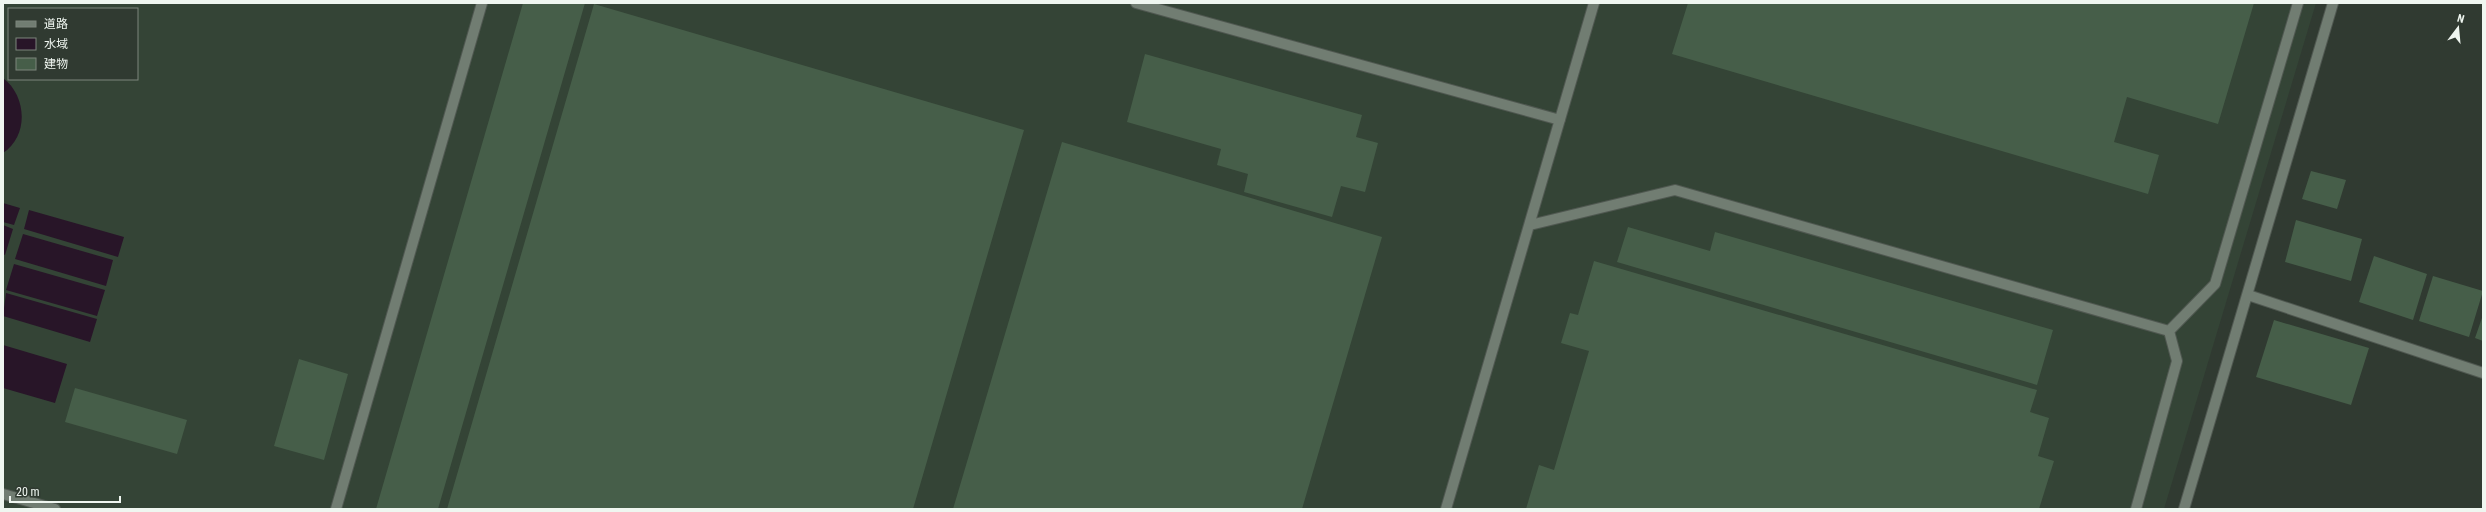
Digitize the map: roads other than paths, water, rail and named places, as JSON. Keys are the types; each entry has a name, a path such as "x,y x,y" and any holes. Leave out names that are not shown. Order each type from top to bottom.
{"street":[{"path":"336,509 482,3"},
{"path":"1136,3 1560,120"},
{"path":"1446,509 1594,3"},
{"path":"2169,331 2215,284 2298,3"},
{"path":"2184,509 2333,3"},
{"path":"1530,224 1675,190 2169,331"},
{"path":"2248,295 2483,374"},
{"path":"2136,509 2178,361 2169,331"},
{"path":"3,494 55,509"}],"water":[{"path":"3,78 17,95 22,116 21,127 17,137 11,146 3,153"},
{"path":"3,203 20,208 14,225 3,222"},
{"path":"29,210 124,237 118,257 24,229"},
{"path":"3,225 13,229 5,255 3,254"},
{"path":"23,234 113,260 106,286 15,259"},
{"path":"14,264 105,290 97,316 6,290"},
{"path":"6,293 97,319 90,342 3,316"},
{"path":"3,345 67,364 55,403 3,388"}]}
